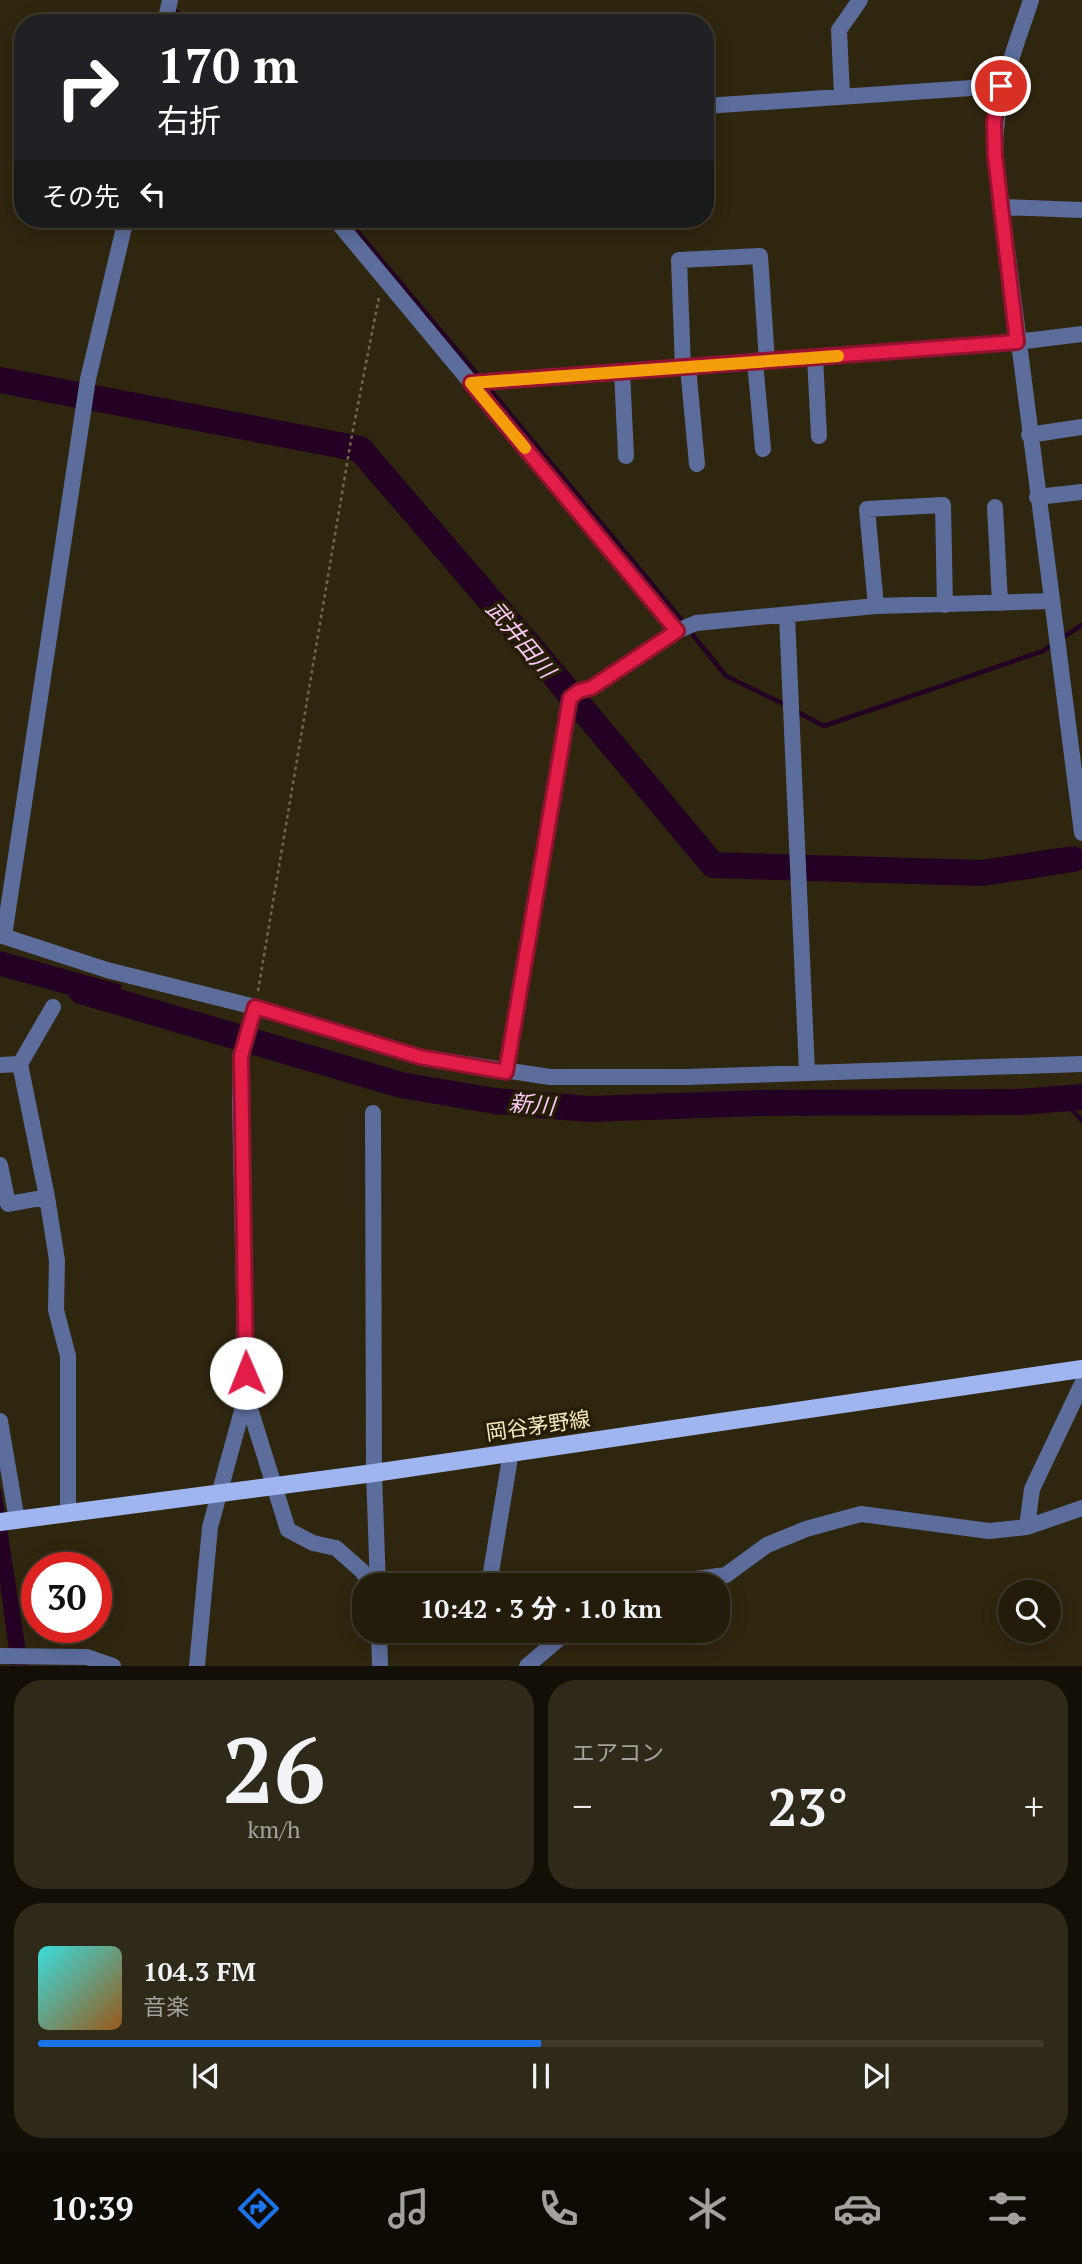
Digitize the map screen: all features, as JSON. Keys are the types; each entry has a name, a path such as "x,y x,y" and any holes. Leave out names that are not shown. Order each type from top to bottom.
{"main road":[{"name":"岡谷茅野線","path":"9,1521 276,1487 1082,1369"}],"street":[{"path":"842,96 839,30 860,0"},
{"path":"1031,0 1001,86 994,123 995,156 1081,825"},
{"path":"714,105 1001,86"},
{"path":"1001,207 1082,210"},
{"path":"124,228 88,379 2,936 107,970 255,1007 420,1057 506,1072 550,1077 685,1077 1082,1065"},
{"path":"342,228 677,631"},
{"path":"696,464 685,367 679,260 760,257 763,449"},
{"path":"471,383 1017,342 1082,334"},
{"path":"815,357 819,436"},
{"path":"622,372 626,456"},
{"path":"1029,435 1082,427"},
{"path":"1037,497 1082,492"},
{"path":"876,607 867,509 943,505 946,604"},
{"path":"995,508 1000,603"},
{"path":"506,1072 574,694 591,688 677,631 696,623 876,607 1051,601"},
{"path":"787,616 807,1072"},
{"path":"53,1007 20,1064 47,1197 57,1260 56,1310 68,1356 68,1514"},
{"path":"197,1665 210,1527 246,1396 240,1101 242,1052 255,1007"},
{"path":"0,1065 20,1064"},
{"path":"373,1113 377,1573"},
{"path":"0,1165 8,1204 47,1197"},
{"path":"1027,1527 1032,1489 1082,1384"},
{"path":"246,1396 288,1530 313,1543 336,1548 363,1573"},
{"path":"0,1421 9,1521"},
{"path":"491,1573 511,1452"},
{"path":"729,1573 767,1545 806,1529 861,1514 989,1531 1027,1527 1082,1508"},
{"path":"379,1643 380,1665"},
{"path":"527,1665 554,1643"},
{"path":"1,1656 87,1657 113,1665"}],"path":[{"path":"255,1007 351,440 383,277"}],"shaded area":[{"path":"0,951 122,985 112,1007 0,976"},
{"path":"1,1489 21,1619 21,1643 25,1643 28,1665 11,1665 0,1583"}],"waterway":[{"path":"174,9 178,14"},
{"path":"355,228 477,374"},
{"name":"武井田川","path":"0,380 360,449 713,865 982,873 1073,859"},
{"path":"492,392 681,619"},
{"path":"1062,638 1082,625"},
{"path":"693,635 726,676 788,706"},
{"path":"796,711 824,726 1043,651 1055,643"},
{"path":"1073,859 1082,857"},
{"name":"新川","path":"81,991 401,1085 495,1101 589,1109 760,1103 1020,1102 1082,1097"},
{"path":"1062,1098 1082,1121"}],"slow traffic":[{"path":"525,448 471,383 838,356"}],"route":[{"path":"246,1373 241,1056 255,1007 420,1057 506,1072 570,698 579,691 591,688 677,631 471,383 1017,342 995,156 994,123 1001,86"}]}
